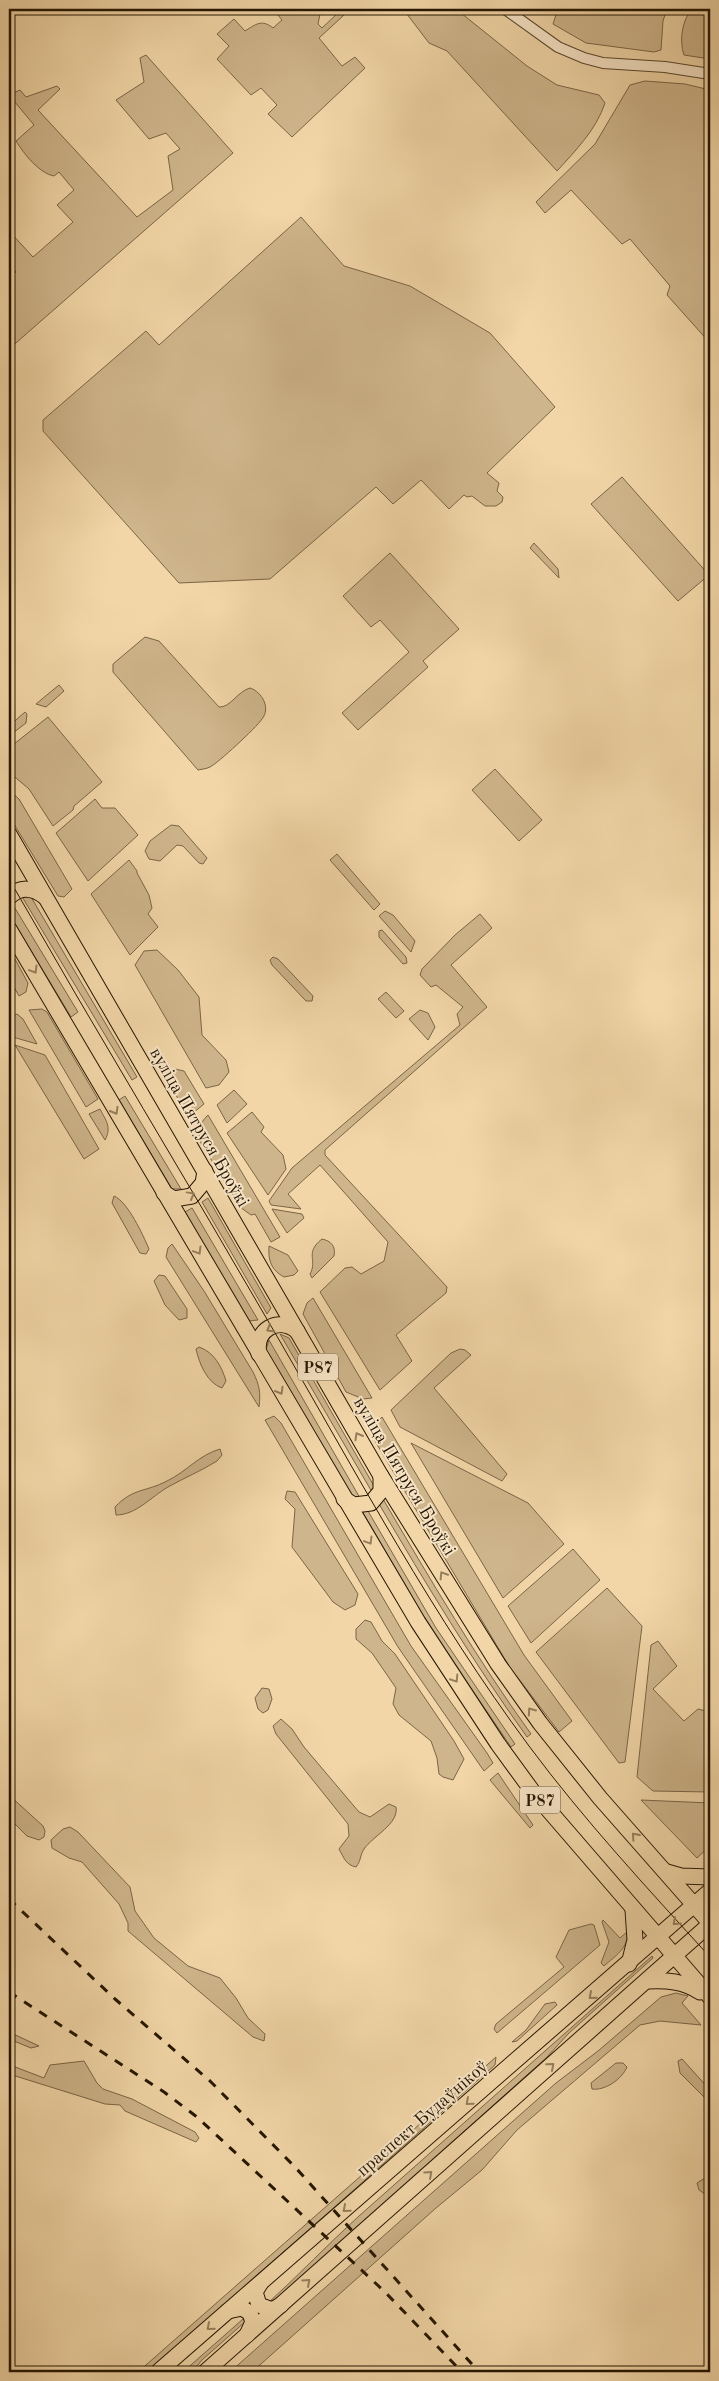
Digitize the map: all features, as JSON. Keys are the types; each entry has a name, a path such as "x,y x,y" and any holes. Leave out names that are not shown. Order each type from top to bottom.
{"main road":[{"name":"вуліца Пятруся Броўкі","path":"9,834 381,1476 498,1664 540,1723 600,1798 667,1872 710,1924"},
{"path":"9,887 20,879 24,860"},
{"path":"9,897 24,889 35,890 45,897"},
{"name":"Р87","path":"9,928 418,1622 498,1744 534,1792 710,1998"},
{"path":"164,1193 180,1199 192,1196 200,1188 204,1171"},
{"path":"259,1354 258,1342 264,1331 269,1327 286,1325 297,1331"},
{"path":"344,1499 354,1505 371,1503 381,1491 381,1476"},
{"path":"667,1872 681,1876 710,1877"},
{"name":"праспект Будаўнікоў","path":"158,2372 710,1891"},
{"path":"628,1964 636,1940 634,1910"},
{"path":"205,2372 710,1924"},
{"path":"647,1981 677,1982 692,1986 710,1998"},
{"path":"260,2284 255,2292 259,2305 272,2310 281,2305"},
{"path":"228,2311 237,2308 250,2314 253,2322 247,2335"}],"street":[{"path":"505,9 558,47 578,56 603,63 666,67 710,74"}],"shaded area":[{"path":"273,9 321,9 318,24 322,28 341,10 344,15 319,38 342,66 355,57 365,68 292,137 268,114 277,105 261,88 251,95 217,59 229,46 217,34 234,19 245,31 262,23 273,28 282,20"},
{"path":"403,9 456,9 527,66 557,85 599,95 605,103 585,139 557,171 447,51 429,43"},
{"path":"558,9 667,9 663,21 661,50 654,52 586,43 553,24"},
{"path":"692,9 710,9 710,59 684,55 682,31"},
{"path":"146,55 233,153 9,349 9,279 16,272 9,264 9,231 33,257 73,222 57,205 74,190 59,172 54,176 37,167 19,146 16,141 34,125 9,95 20,90 26,97 57,86 60,89 38,110 137,217 173,190 168,156 180,149 166,133 149,139 116,100 144,82 140,58"},
{"path":"645,81 685,84 710,90 710,343 667,295 670,286 630,239 622,244 571,190 545,213 536,202 595,144 630,85"},
{"path":"301,217 344,266 410,286 490,333 555,407 487,473 499,483 497,491 503,497 502,502 496,506 485,506 472,496 467,497 464,495 449,509 421,480 393,504 376,487 270,579 179,583 43,431 43,420 146,331 159,345"},
{"path":"622,477 709,575 678,601 591,504"},
{"path":"534,543 558,569 559,578 530,548"},
{"path":"390,553 459,629 423,661 428,667 358,730 342,713 409,652 380,620 371,627 343,596"},
{"path":"145,637 159,641 219,707 227,705 242,692 250,688 258,693 264,701 266,710 262,719 245,737 206,769 198,770 113,672 113,664"},
{"path":"59,685 64,691 46,707 36,704"},
{"path":"25,712 27,714 26,723 9,736 9,726"},
{"path":"48,717 102,782 53,826 29,789 9,772 9,748"},
{"path":"495,769 542,820 519,841 472,790"},
{"path":"9,790 19,799 72,889 64,897 58,896 9,816"},
{"path":"95,799 102,808 115,808 138,835 88,881 56,833"},
{"path":"171,825 179,826 207,858 203,864 199,863 183,846 177,845 160,861 149,859 145,851 150,841"},
{"path":"337,854 380,904 374,910 330,860"},
{"path":"129,860 149,895 152,908 148,914 158,927 130,955 91,894"},
{"path":"21,895 31,897 137,1077 132,1080"},
{"path":"10,900 78,1012 71,1017 9,914"},
{"path":"385,911 393,915 415,941 411,952 379,916"},
{"path":"480,914 492,928 451,965 487,1007 325,1150 325,1155 447,1287 446,1293 396,1335 412,1361 380,1390 320,1292 345,1268 352,1267 361,1274 384,1261 388,1242 320,1165 288,1194 301,1209 271,1205 269,1201 292,1168 460,1025 457,1014 463,1007 436,985 431,987 420,975 422,969 455,935"},
{"path":"382,930 406,957 407,963 403,964 379,937 379,931"},
{"path":"9,948 28,983 26,992 19,996 9,978"},
{"path":"157,950 178,970 199,997 202,1035 226,1060 229,1072 219,1085 206,1088 135,965 144,951"},
{"path":"273,957 278,959 313,996 312,1001 306,1001 272,965 270,960"},
{"path":"386,992 404,1011 396,1018 378,999"},
{"path":"42,1009 47,1012 98,1099 86,1107 29,1010"},
{"path":"420,1010 428,1013 435,1027 428,1040 409,1019"},
{"path":"17,1014 23,1019 37,1044 9,1036 9,1018"},
{"path":"15,1045 45,1055 99,1149 84,1159"},
{"path":"175,1069 184,1071 204,1104 193,1113 185,1111 164,1074"},
{"path":"234,1090 247,1104 227,1123 217,1105"},
{"path":"125,1096 181,1189 172,1189 119,1100"},
{"path":"100,1109 108,1128 105,1140 89,1114"},
{"path":"252,1112 264,1127 261,1132 283,1155 286,1169 268,1195 227,1133"},
{"path":"208,1115 280,1237 271,1242 255,1214 251,1215 240,1207 201,1143 200,1128"},
{"path":"114,1196 125,1205 135,1220 149,1249 146,1254 140,1253 112,1203"},
{"path":"208,1198 271,1308 267,1314 202,1202"},
{"path":"192,1208 258,1320 248,1321 185,1212"},
{"path":"272,1209 302,1214 304,1218 287,1233"},
{"path":"322,1239 332,1244 334,1256 312,1278 310,1274 313,1265 312,1253"},
{"path":"172,1244 204,1291 253,1372 259,1388 259,1407 166,1257 168,1248"},
{"path":"269,1246 288,1255 298,1271 294,1275 284,1277 273,1268 269,1256"},
{"path":"159,1275 165,1276 187,1309 187,1318 179,1320 165,1305 154,1281"},
{"path":"313,1298 372,1398 363,1399 346,1392 303,1314 307,1303"},
{"path":"280,1334 289,1338 374,1486 372,1492"},
{"path":"269,1340 360,1498 352,1496 266,1350"},
{"path":"199,1347 209,1352 220,1365 226,1381 222,1388 212,1382 204,1372 196,1349"},
{"path":"460,1349 465,1350 471,1355 434,1388 507,1474 502,1481 400,1427 391,1410 451,1353"},
{"path":"274,1416 281,1423 411,1646 493,1763 484,1771 398,1647 265,1420"},
{"path":"382,1417 524,1655 572,1721 559,1732 509,1666 375,1441 374,1428"},
{"path":"411,1443 528,1503 564,1544 503,1598"},
{"path":"220,1449 222,1455 217,1461 168,1487 137,1509 116,1515 115,1507 128,1496 167,1481 199,1459"},
{"path":"287,1491 295,1492 358,1594 355,1605 345,1610 333,1602 292,1547 295,1509 285,1499"},
{"path":"383,1499 473,1648 531,1734 527,1737 450,1622 414,1564 379,1504"},
{"path":"362,1511 368,1511 436,1628 515,1744 511,1747 432,1631"},
{"path":"573,1549 600,1580 531,1643 508,1606"},
{"path":"607,1588 642,1626 625,1762 619,1763 536,1652"},
{"path":"365,1620 371,1622 382,1641 395,1654 454,1741 464,1759 453,1780 439,1774 437,1758 431,1741 399,1715 393,1704 396,1688 372,1653 356,1639 356,1629"},
{"path":"658,1641 677,1666 653,1689 684,1721 698,1709 710,1712 710,1792 653,1791 637,1777 651,1645"},
{"path":"262,1688 269,1689 272,1699 268,1710 263,1713 258,1709 255,1698"},
{"path":"281,1719 292,1729 304,1747 359,1812 370,1817 389,1804 396,1807 394,1819 364,1849 356,1867 348,1863 339,1849 349,1836 348,1824 276,1734 273,1726"},
{"path":"498,1773 533,1825 530,1828 490,1780"},
{"path":"9,1795 43,1826 45,1831 44,1837 39,1840 27,1836 9,1818"},
{"path":"641,1800 710,1803 710,1846 697,1858"},
{"path":"70,1827 78,1832 130,1887 135,1911 154,1938 188,1966 220,1978 236,1998 248,2018 265,2034 264,2041 253,2037 128,1931 128,1923 119,1904 82,1862 69,1858 52,1848 51,1840 63,1829"},
{"path":"603,1920 620,1938 627,1932 624,1947 604,1966 601,1963 609,1942"},
{"path":"591,1924 594,1925 600,1945 497,2033 494,2029 496,2024 564,1967 556,1957 569,1930"},
{"path":"652,1956 653,1958 569,2033 547,2057 271,2305 268,2303 359,2216"},
{"path":"676,1993 688,1996 682,2003 701,2025 660,2021 640,2025 517,2130 482,2170 436,2208 252,2372 230,2372 556,2083 598,2051 661,1997"},
{"path":"555,2002 557,2005 517,2041 512,2042 526,2030 545,2004"},
{"path":"9,2032 39,2046 31,2048 9,2039"},
{"path":"496,2057 495,2065 148,2372 138,2372"},
{"path":"682,2059 710,2090 710,2103 680,2073 678,2061"},
{"path":"84,2061 97,2083 103,2089 132,2099 195,2132 199,2138 196,2142 125,2111 120,2105 105,2104 9,2074 10,2065 44,2078 50,2065"},
{"path":"616,2063 623,2063 627,2067 621,2076 607,2086 592,2089 591,2083"},
{"path":"710,2175 710,2193 705,2194 699,2190 697,2183"},
{"path":"243,2319 246,2321 202,2360 192,2372 183,2372"}],"tram line":[{"path":"9,879 398,1546 461,1648 550,1774 617,1854 710,1957"}],"railway":[{"path":"9,1899 115,1999 210,2081 295,2167 479,2372"},
{"path":"9,1992 164,2092 197,2117 385,2292 462,2372"}]}
